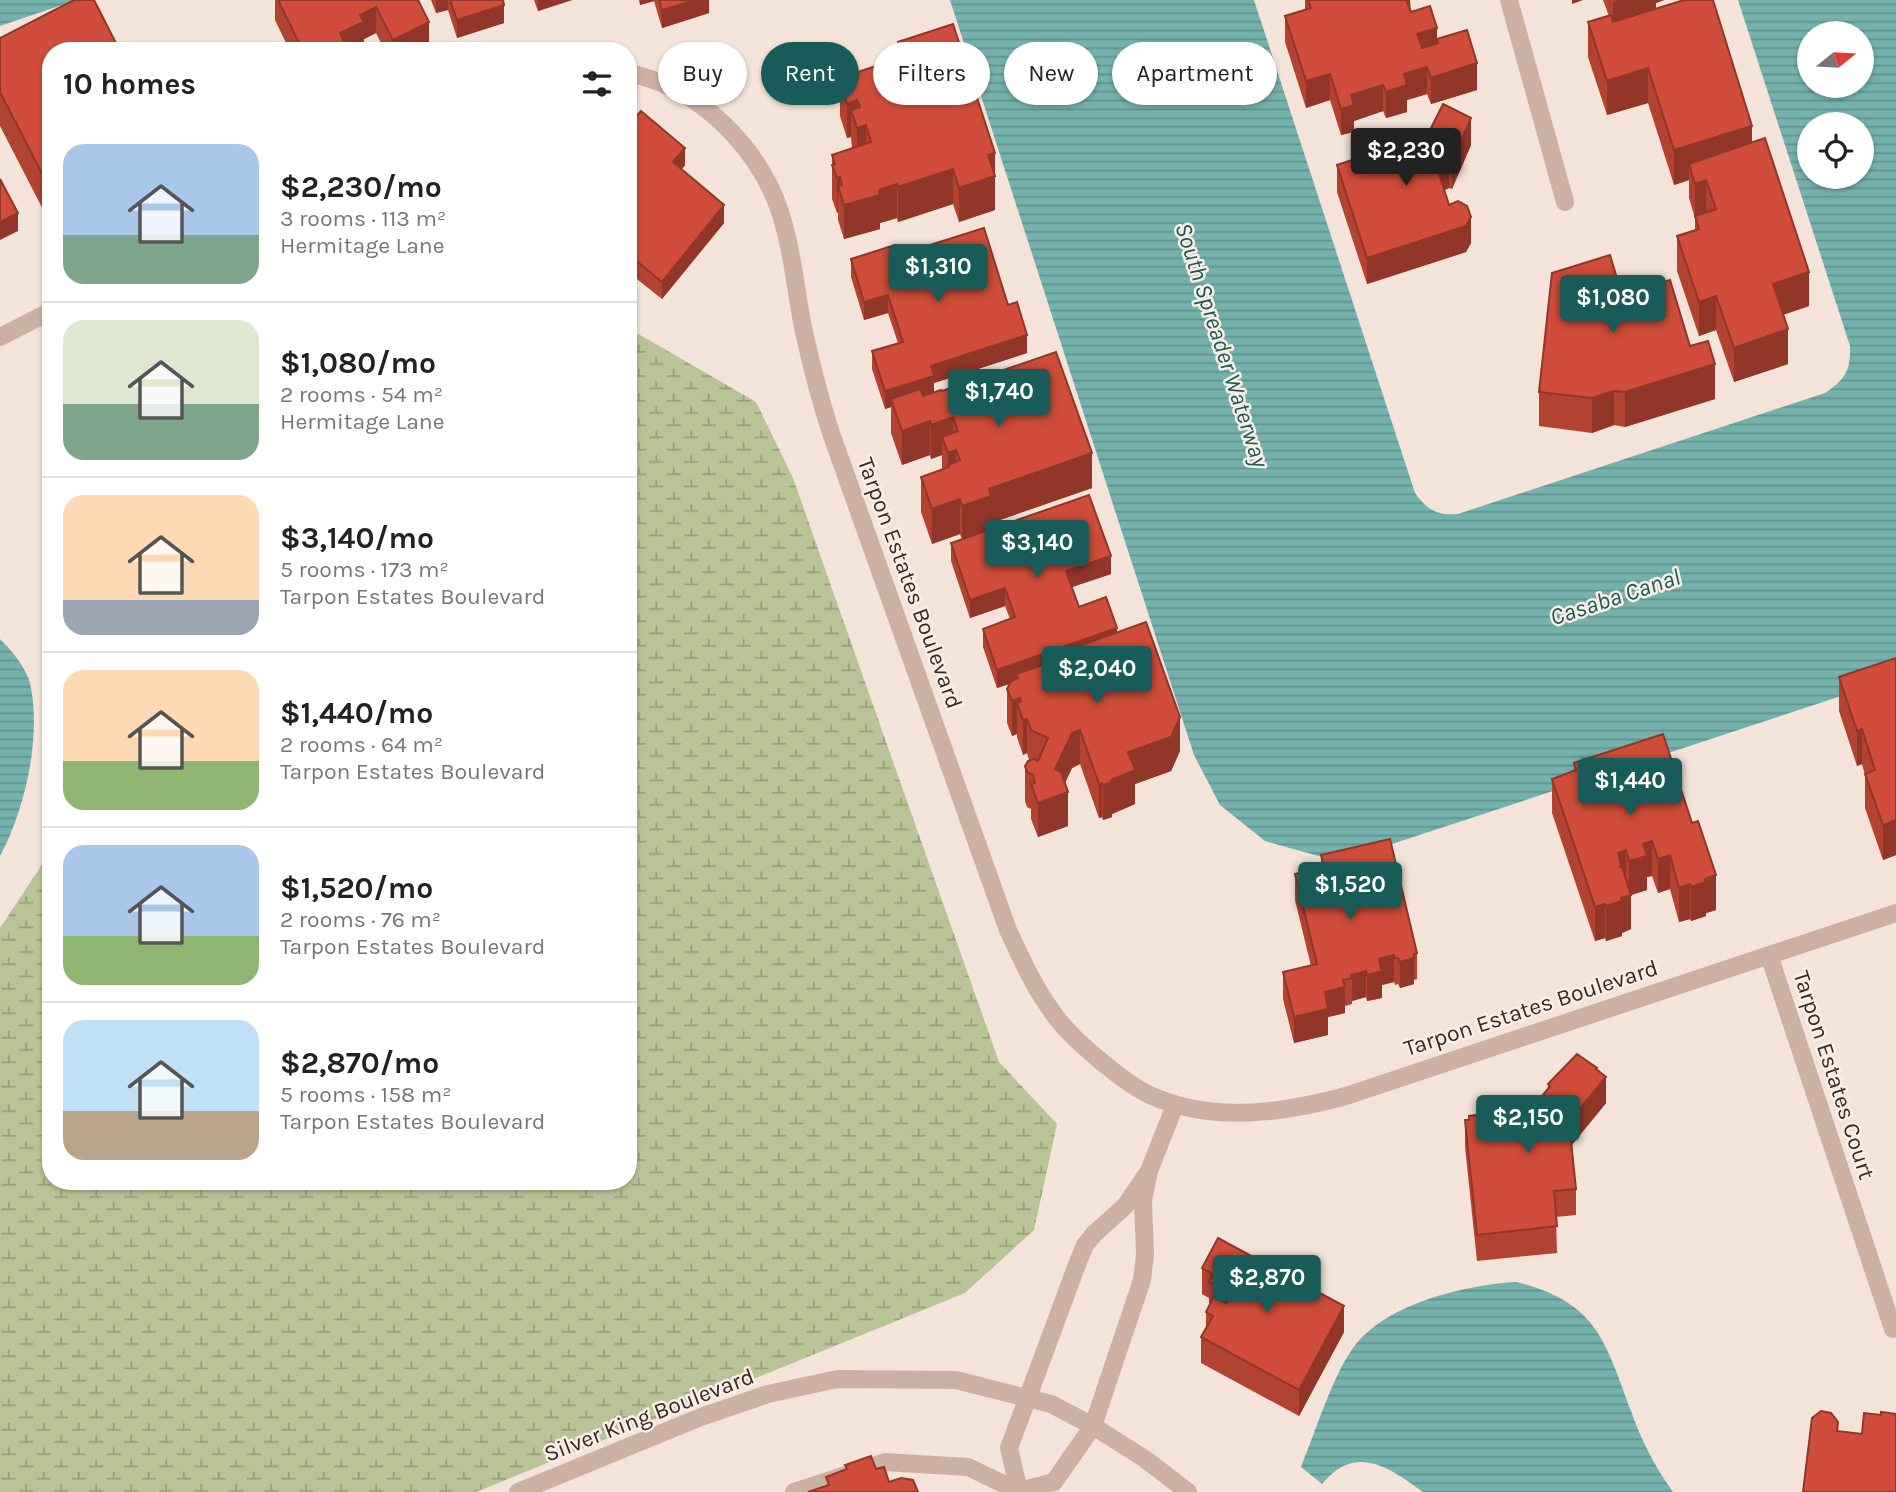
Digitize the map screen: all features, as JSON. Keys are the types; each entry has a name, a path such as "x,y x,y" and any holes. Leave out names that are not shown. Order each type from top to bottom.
{"street":[{"path":"1509,0 1566,202"},
{"name":"Tarpon Estates Boulevard","path":"637,75 664,84 704,107 734,136 758,167 778,206 818,392 1008,930 1044,1000 1078,1043 1117,1074 1150,1095 1175,1104 1220,1112 1269,1112 1306,1107 1896,913"},
{"path":"0,337 42,315"},
{"name":"Tarpon Estates Court","path":"1769,955 1893,1329"},
{"path":"794,1492 884,1462 968,1467 1019,1492 1054,1482 1093,1426 1142,1280 1145,1255 1143,1200 1149,1171 1175,1104"},
{"path":"1019,1492 1009,1448 1085,1245 1125,1206 1149,1171"},
{"name":"Silver King Boulevard","path":"518,1492 701,1417 768,1394 837,1379 957,1380 1051,1404 1093,1426 1146,1460 1188,1492"}],"green space":[{"path":"637,333 756,402 793,478 999,1062 1057,1124 1034,1230 965,1293 476,1492 0,1492 0,928 42,865 42,1190 637,1190"}],"water":[{"path":"0,0 77,0 0,26"},
{"path":"950,0 1254,0 1268,42 1112,42 1112,105 1277,105 1277,70 1415,493 1434,511 1458,514 1825,393 1842,379 1848,368 1850,346 1799,189 1874,189 1874,112 1797,112 1797,182 1738,0 1896,0 1896,678 1386,846 1322,857 1265,841 1220,805 1194,755 984,105 990,105 990,42 964,42"},
{"path":"0,639 18,659 28,677 34,726 24,795 0,856"},
{"path":"1516,1282 1543,1290 1564,1301 1581,1313 1594,1328 1605,1345 1644,1443 1673,1492 1423,1492 1398,1474 1372,1463 1347,1464 1322,1484 1301,1467 1340,1370 1356,1344 1370,1330 1388,1317 1429,1299 1474,1287"}],"building":[{"path":"74,0 94,0 115,42 42,42 42,174 0,92 0,38"},
{"path":"278,0 418,0 429,22 393,40 376,7 360,15 364,22 340,33 344,42 299,42"},
{"path":"450,0 503,0 504,5 457,20"},
{"path":"659,0 695,0 662,10"},
{"path":"1308,0 1406,0 1411,12 1430,6 1437,28 1417,34 1422,48 1438,43 1437,39 1467,30 1477,63 1431,78 1427,67 1404,74 1407,85 1386,92 1383,85 1351,95 1354,105 1341,109 1330,74 1306,81 1285,16 1311,8"},
{"path":"1684,0 1713,0 1752,126 1674,150 1648,68 1607,81 1588,22 1611,15 1613,22"},
{"path":"953,24 959,42 898,42"},
{"path":"873,67 873,105 979,105 995,153 988,155 995,176 959,188 953,169 898,187 897,184 879,190 880,195 844,205 838,186 842,185 832,165 835,164 832,155 871,142 866,125 857,128 851,110 860,107 859,72"},
{"path":"1443,104 1471,118 1452,163 1449,161 1437,167 1449,205 1458,201 1467,206 1471,217 1466,226 1367,258 1337,165 1399,145 1396,136 1417,129 1420,139 1427,136"},
{"path":"641,111 685,148 673,162 724,205 662,282 637,261 637,116"},
{"path":"1765,138 1809,272 1773,284 1788,329 1734,348 1716,296 1699,302 1677,236 1699,229 1695,216 1716,209 1706,180 1695,184 1689,164"},
{"path":"0,179 18,213 0,222"},
{"path":"984,228 1008,305 1017,302 1027,335 931,366 934,376 885,391 872,351 903,342 888,295 864,302 851,259 895,245 898,255"},
{"path":"1610,255 1622,295 1670,280 1690,346 1708,341 1715,364 1625,392 1614,391 1592,398 1539,392 1552,273"},
{"path":"1056,352 1092,453 989,489 991,496 962,506 960,499 932,509 921,477 960,460 956,450 948,453 942,437 958,431 953,417 931,425 930,421 902,431 891,399 920,389 923,396 942,391"},
{"path":"1089,495 1111,556 1066,571 1079,607 1106,597 1117,628 997,670 983,629 1015,617 1005,588 970,600 951,543"},
{"path":"1146,622 1180,717 1171,737 1128,752 1135,770 1103,785 1099,784 1080,730 1072,733 1055,769 1061,772 1068,792 1038,803 1031,784 1035,783 1033,775 1027,772 1025,766 1028,761 1038,761 1048,738 1031,730 1027,719 1023,720 1017,703 1021,701 1020,698 1012,701 1007,689 1011,681 1018,678 1016,674 1078,653 1076,647"},
{"path":"1896,658 1896,820 1883,825 1865,774 1875,770 1862,729 1857,731 1839,677"},
{"path":"1663,734 1692,823 1698,821 1716,875 1705,879 1706,882 1679,888 1670,855 1658,859 1652,841 1643,844 1647,856 1629,861 1626,850 1618,853 1620,867 1631,895 1621,898 1622,901 1595,907 1552,779 1576,770 1574,763"},
{"path":"1390,839 1417,953 1414,958 1400,962 1394,955 1379,959 1382,971 1351,975 1352,978 1343,980 1345,987 1325,992 1328,1009 1294,1017 1283,972 1317,964 1295,874 1324,867 1321,855"},
{"path":"1577,1054 1606,1077 1569,1122 1576,1189 1554,1191 1557,1226 1477,1235 1465,1120 1469,1120 1469,1116 1485,1114 1489,1123 1503,1122 1502,1107 1518,1105 1519,1111 1536,1109 1535,1105 1550,1086 1548,1084"},
{"path":"1218,1238 1344,1306 1299,1390 1201,1337 1213,1316 1206,1312 1214,1296 1226,1303 1231,1294 1209,1282 1213,1274 1202,1268"},
{"path":"1821,1411 1831,1413 1838,1422 1837,1431 1862,1434 1864,1413 1896,1414 1896,1492 1803,1492 1812,1418"},
{"path":"871,1456 876,1469 884,1467 889,1482 901,1478 913,1480 918,1492 808,1492 829,1485 826,1477 847,1469 845,1465"}],"water label":[{"name":"South Spreader Waterway","path":"1222,345"},
{"name":"Casaba Canal","path":"1615,597"}]}
